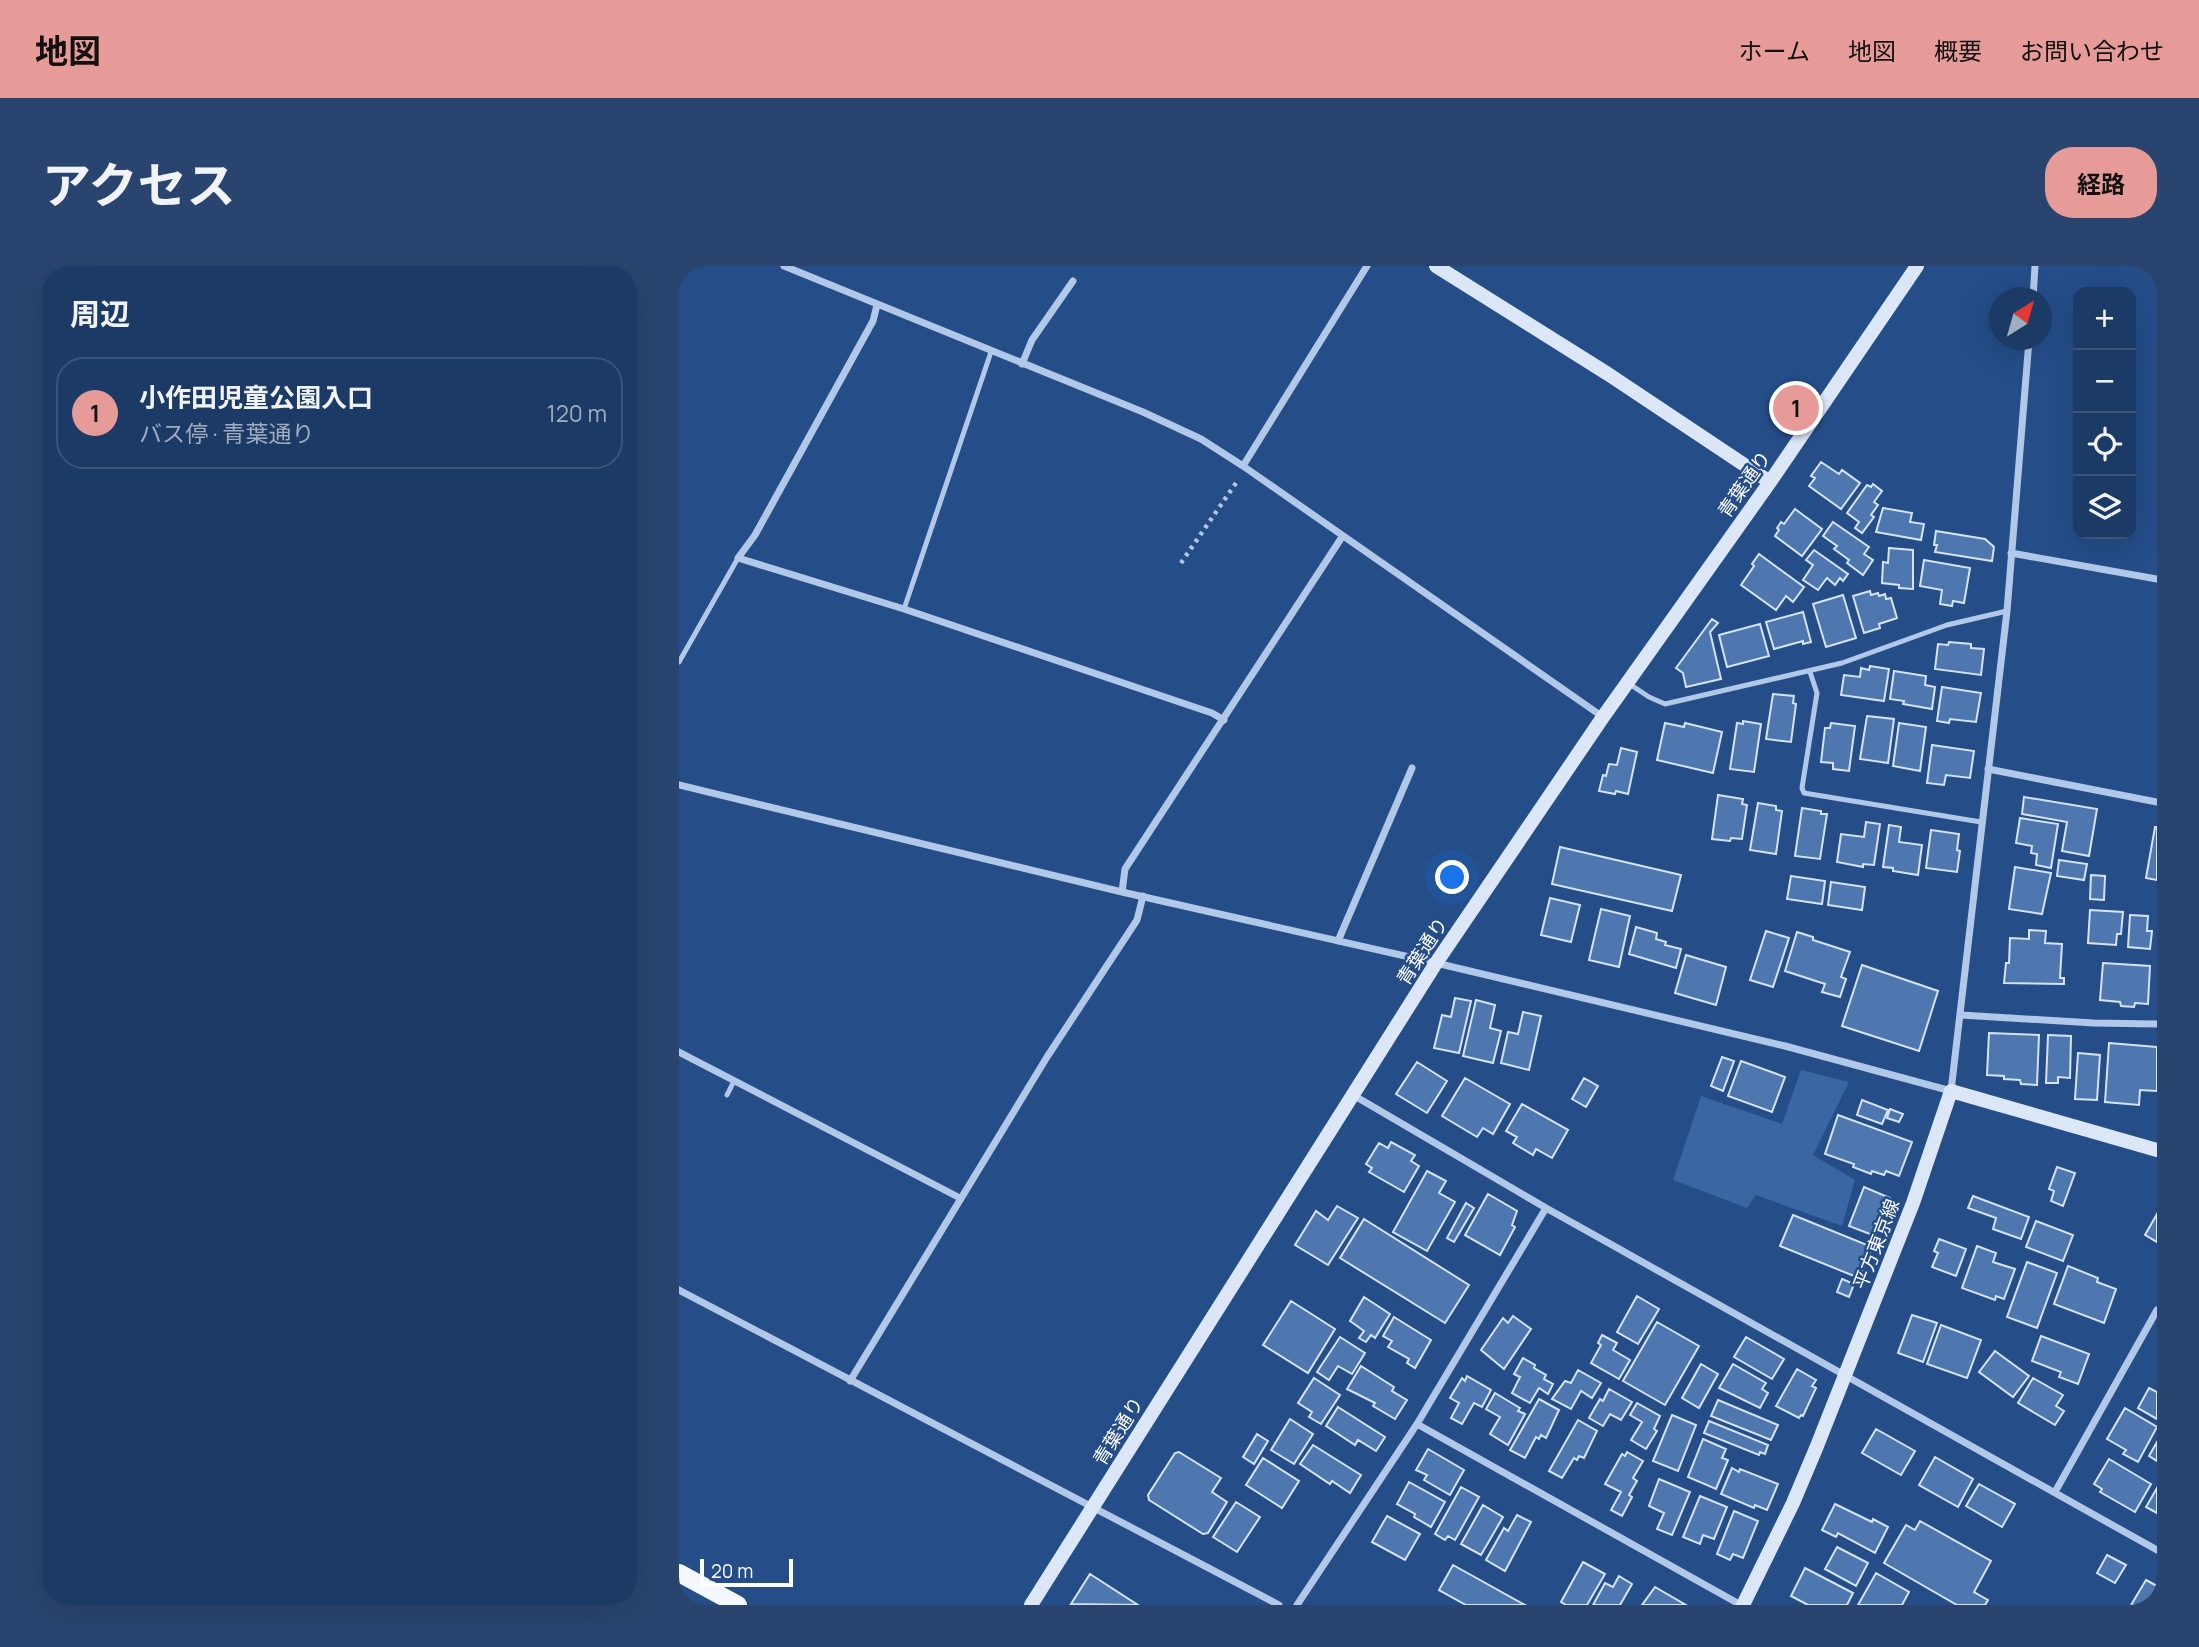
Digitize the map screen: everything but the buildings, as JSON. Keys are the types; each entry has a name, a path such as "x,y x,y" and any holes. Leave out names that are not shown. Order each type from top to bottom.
{"main road":[{"path":"679,1573 738,1605"}],"street":[{"path":"784,266 1143,412 1201,439 1603,717"},
{"path":"1243,466 1367,266"},
{"path":"1436,266 1608,374 1770,482"},
{"name":"青葉通り","path":"1031,1605 1436,963 1603,717 1770,482 1917,266"},
{"path":"2034,287 2035,266"},
{"path":"1022,363 1032,341 1073,281"},
{"path":"877,305 873,321 755,535 739,558 904,609 1212,713 1224,720"},
{"path":"1951,1091 2007,611 2028,350"},
{"path":"1122,892 1125,869 1342,537"},
{"path":"2011,553 2157,579"},
{"path":"1338,941 1412,768"},
{"path":"1988,769 2157,803"},
{"path":"679,785 1122,892 1785,1046 2157,1150"},
{"path":"850,1381 1047,1057 1137,920 1143,896"},
{"path":"1961,1015 2157,1024"},
{"path":"679,1052 960,1198"},
{"name":"平方東京線","path":"1742,1605 1793,1503 1913,1203 1951,1091"},
{"path":"1353,1095 1546,1208 2157,1550"},
{"path":"1297,1605 1417,1424 1546,1208"},
{"path":"679,1290 1279,1605"},
{"path":"2055,1492 2157,1310"},
{"path":"1417,1424 1742,1605"}],"lane":[{"path":"904,609 991,352"},
{"path":"679,662 739,558"},
{"path":"1628,682 1649,697 1665,704 1810,672 1948,625 2007,611"},
{"path":"1810,672 1817,693 1802,788 1804,793 1981,821"},
{"path":"727,1095 734,1081"}],"path":[{"path":"1181,564 1237,481 1243,466"}],"shaded area":[{"path":"1801,1070 1849,1082 1813,1155 1855,1180 1842,1226 1756,1195 1747,1208 1673,1180 1701,1096 1782,1124"}],"place":[{"name":"小作田児童公園入口","path":"1796,408"}]}
